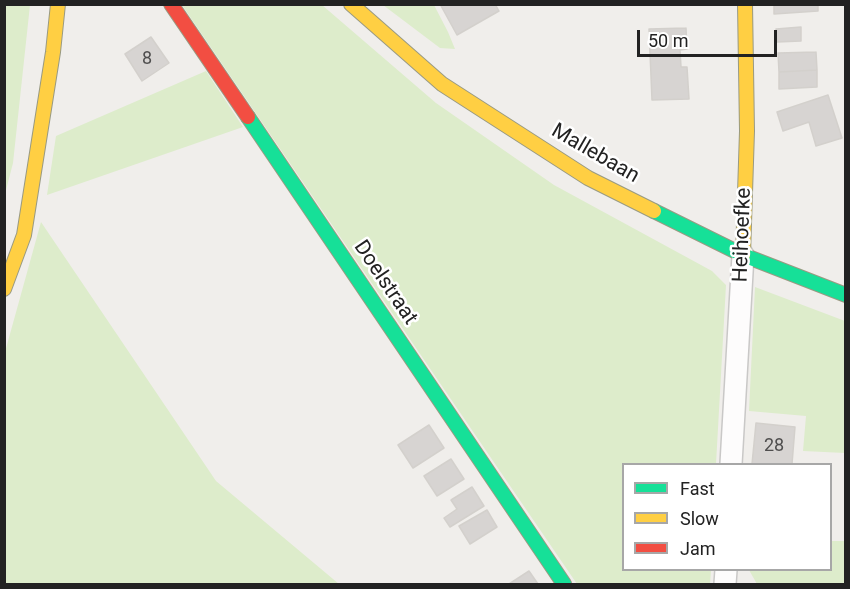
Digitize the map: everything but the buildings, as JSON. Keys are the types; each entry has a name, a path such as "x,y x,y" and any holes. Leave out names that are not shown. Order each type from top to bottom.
{"main road":[{"path":"45,4 43,49 46,100"},
{"path":"4,289 24,235 46,100 58,4"},
{"name":"Doelstraat","path":"171,4 564,585"},
{"name":"Mallebaan","path":"351,4 442,84 588,178 743,255 846,295"},
{"name":"Heihoefke","path":"743,255 747,131 745,4"}],"street":[{"name":"Heihoefke","path":"731,463 743,255"}],"green space":[{"path":"5,4 30,5 13,163 5,194"},
{"path":"182,5 322,5 436,103 554,185 712,271 726,285 716,463 622,463 622,571 711,571 710,584 577,584"},
{"path":"383,5 434,5 455,49 440,48"},
{"path":"206,71 243,127 47,195 56,136"},
{"path":"41,222 216,481 339,584 5,584 5,352"},
{"path":"755,287 845,321 845,453 803,451 806,416 749,411"},
{"path":"832,541 845,541 845,584 757,584 750,571 832,571"}],"traffic: fast":[{"path":"248,117 564,584"},
{"path":"654,211 743,255 846,295"}],"traffic: slow":[{"path":"4,289 24,235 53,52 58,4"},
{"path":"351,4 442,84 588,178 654,211"},
{"path":"743,255 747,131 745,4"}],"traffic: jam":[{"path":"171,4 248,117"}]}
